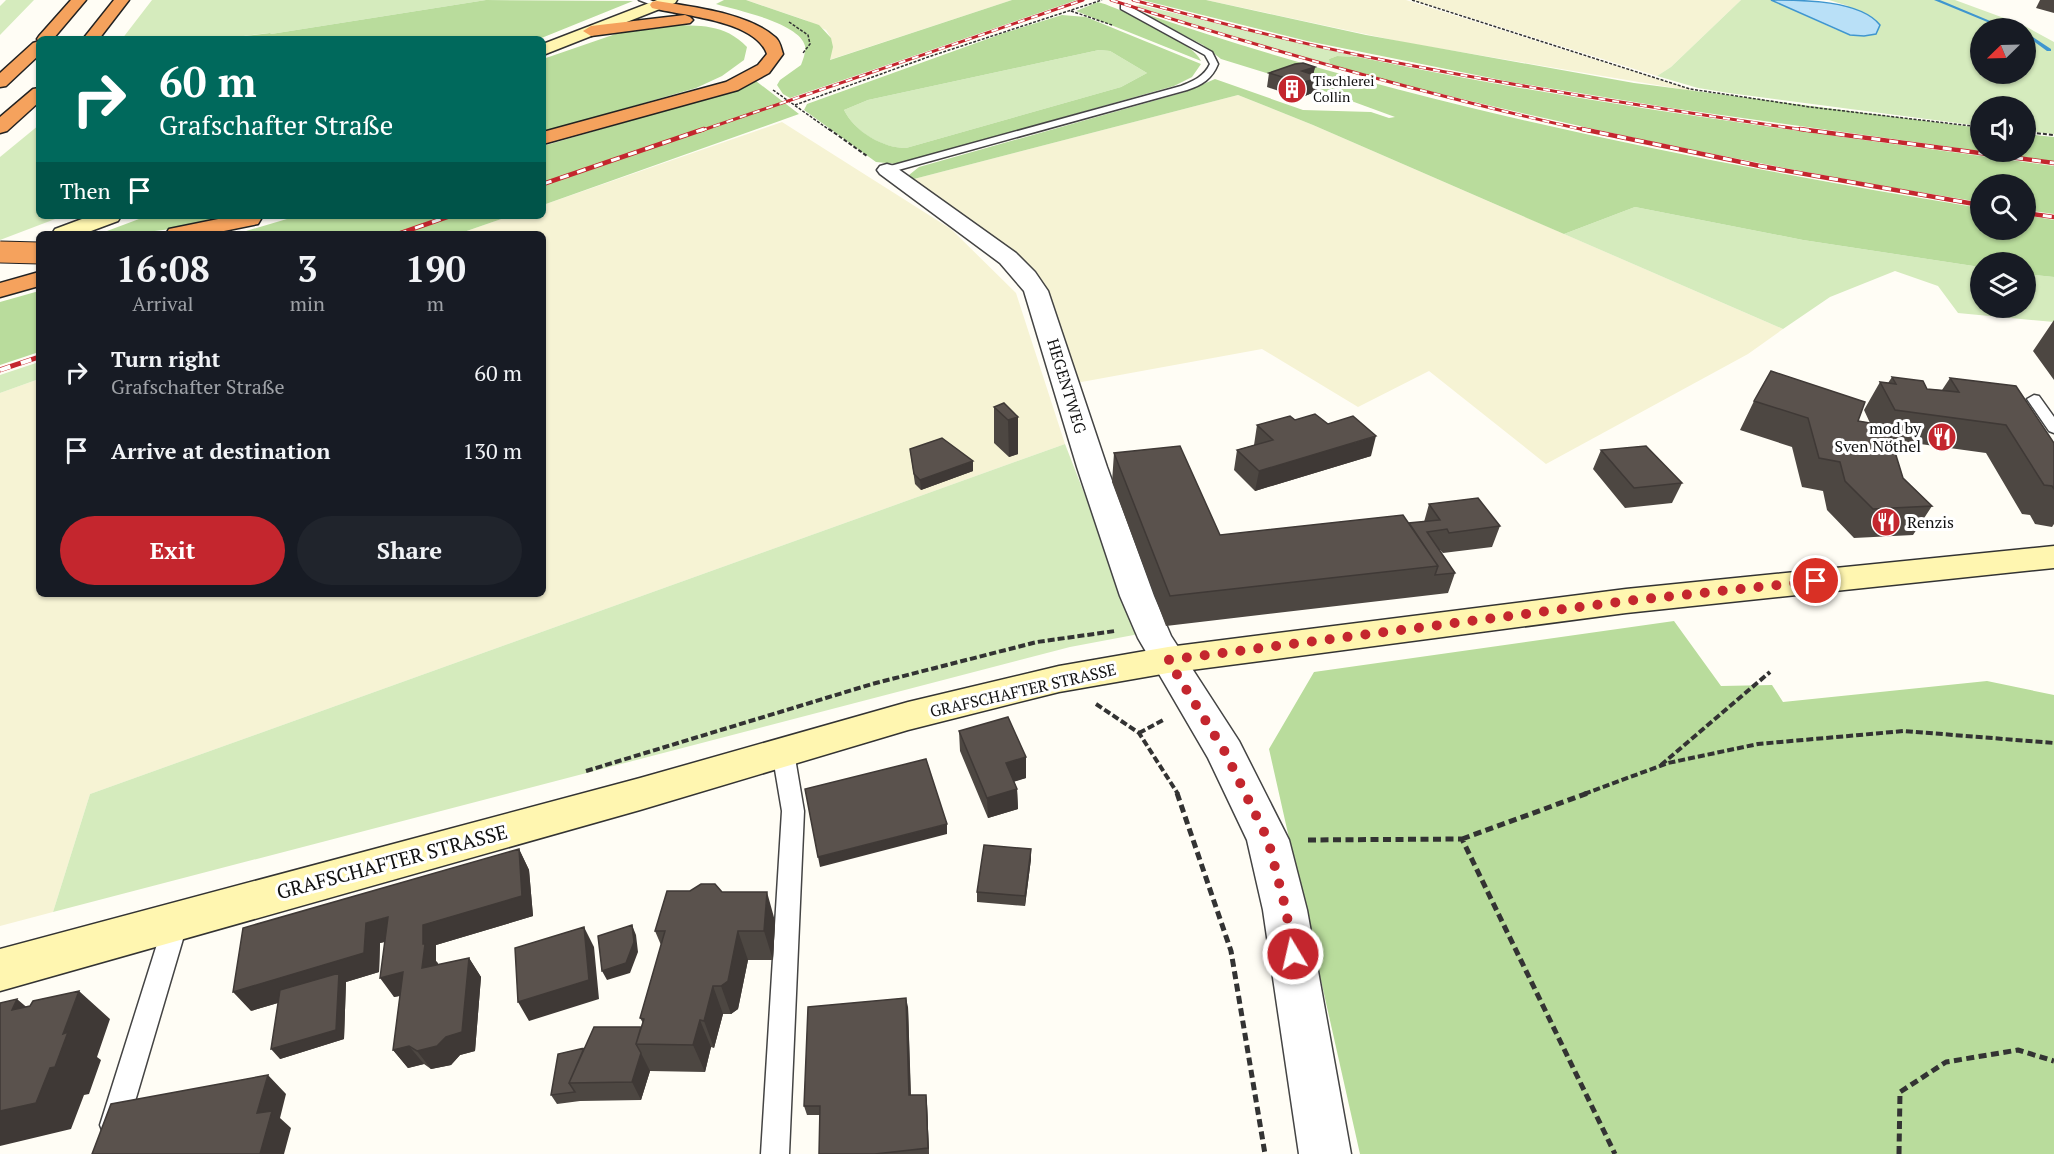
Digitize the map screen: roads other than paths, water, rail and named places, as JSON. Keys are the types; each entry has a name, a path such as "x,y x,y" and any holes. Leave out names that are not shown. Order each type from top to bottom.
{"highway":[{"path":"48,36 79,0"},
{"path":"93,36 122,0"},
{"path":"657,2 671,16 713,24 743,33 758,47 759,55 753,63 735,76 682,100"},
{"path":"546,137 732,86 771,65 776,55 774,45 757,31 741,24 657,2"},
{"path":"591,31 685,20"},
{"path":"0,82 36,49"},
{"path":"0,82 36,89"},
{"path":"0,127 36,91"},
{"path":"192,231 251,219"},
{"path":"213,231 253,219"},
{"path":"0,252 36,253"},
{"path":"0,290 36,280"}],"main road":[{"path":"546,49 657,2"},
{"path":"71,231 102,219"},
{"path":"0,258 36,244"},
{"name":"GRAFSCHAFTER STRASSE","path":"0,970 640,794 908,716 1059,679 1168,660 1626,601 2054,557"}],"street":[{"name":"HEGENTWEG","path":"887,170 1008,258 1027,276 1036,291 1092,467 1137,596 1155,638 1225,752 1268,840 1286,910 1325,1154"}],"lane":[{"path":"887,170 1184,88 1203,80 1211,72 1214,64 1209,54 1124,7"},
{"path":"2034,399 2054,428"},
{"path":"775,1154 793,811 783,752"},
{"path":"113,1127 176,922"}],"water":[{"path":"1771,0 1814,1 1845,6 1871,17 1880,25 1876,34 1850,35"}],"waterway":[{"path":"1936,0 1980,18"},
{"path":"2036,41 2049,50"}],"railway":[{"path":"700,131 1083,0"},
{"path":"1111,0 1348,71 1589,131"},
{"path":"1133,0 1305,43 1419,67 1586,97 1811,131"},
{"path":"546,183 704,129"},
{"path":"1582,129 1760,166 1970,203"},
{"path":"1800,129 2054,163"},
{"path":"2036,215 2054,217"},
{"path":"407,231 441,219"},
{"path":"0,370 36,358"}],"place":[{"name":"Tischlerei Collin","path":"1292,89"},
{"name":"mod by Sven Nöthel","path":"1942,437"},
{"name":"Renzis","path":"1886,522"}]}
